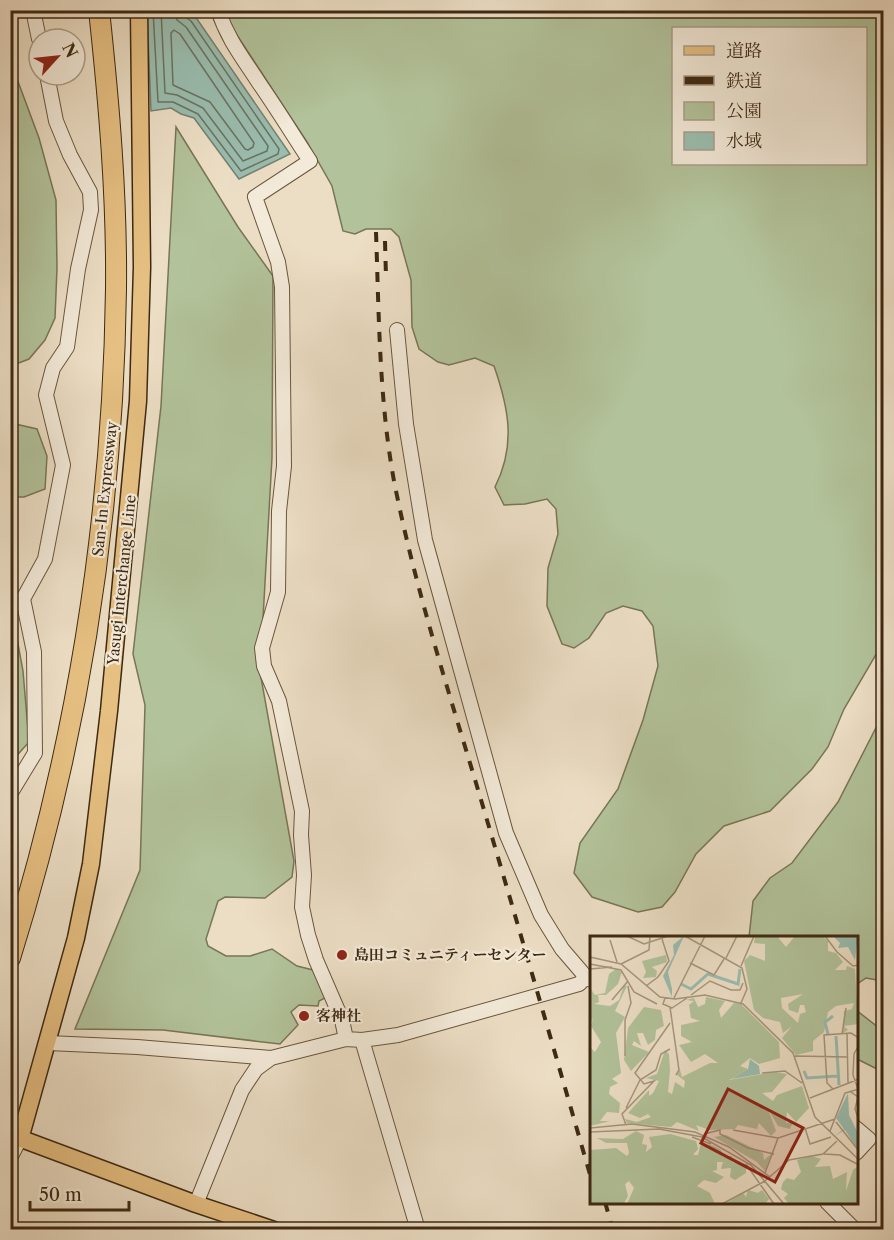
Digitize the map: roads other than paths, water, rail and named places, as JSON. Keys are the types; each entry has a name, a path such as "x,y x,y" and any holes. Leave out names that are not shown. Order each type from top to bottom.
{"highway":[{"name":"San-In Expressway","path":"10,958 51,815 74,709 91,609 105,503 113,399 116,287 114,181 99,10"}],"main road":[{"name":"Yasugi Interchange Line","path":"15,1136 48,1043 76,938 91,864 124,569 138,401 142,267 139,10"},
{"path":"15,1136 196,1204 274,1230"}],"street":[{"path":"33,10 37,27"},
{"path":"218,10 225,31 239,55 310,161 255,197 278,262 282,287 285,439 278,537 278,592 262,648 264,666 279,700 302,811 304,875 302,907 304,917 316,960 335,1001 346,1039"},
{"path":"10,794 35,753 34,652 23,599 45,559 63,465 46,395 52,368 67,347 78,269 91,210 90,192 70,155 56,121 49,87"},
{"path":"48,1043 137,1047 271,1058 346,1039 362,1040 398,1035 505,1006 579,984 588,979 562,949 541,915 506,834 424,540 406,424 397,330"},
{"path":"362,1040 418,1230"},
{"path":"196,1204 242,1089 256,1069 271,1058"},
{"path":"858,1129 871,1136 858,1151"},
{"path":"10,1158 15,1136"},
{"path":"828,1204 855,1230"}],"water":[{"path":"147,11 184,11 195,16 290,154 239,179 194,118 171,108 151,111"}],"railway":[{"path":"376,232 380,357 385,419 402,519 431,633 590,1175"},
{"path":"385,241 386,277"},
{"path":"606,1204 613,1230"}],"place":[{"name":"島田コミュニティーセンター","path":"342,955"},
{"name":"客神社","path":"304,1016"}]}
